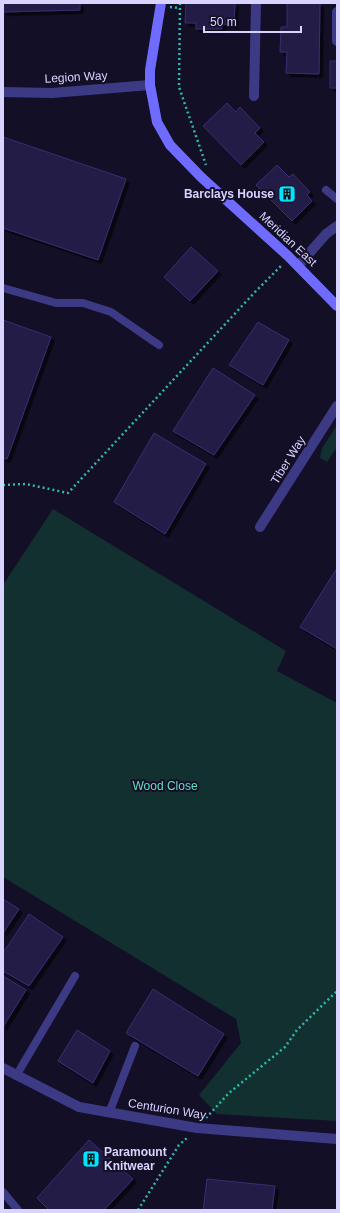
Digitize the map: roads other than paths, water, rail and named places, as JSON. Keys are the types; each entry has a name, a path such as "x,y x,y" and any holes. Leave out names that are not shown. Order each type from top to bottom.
{"street":[{"name":"Meridian East","path":"161,3 151,55 150,85 157,122 170,144 201,177 298,266 337,306"},
{"path":"254,96 256,3"},
{"path":"336,41 337,12"},
{"name":"Legion Way","path":"3,92 52,93 150,85"},
{"path":"298,266 326,234 337,226"},
{"name":"Tiber Way","path":"260,527 337,406"},
{"name":"Centurion Way","path":"3,1068 79,1107 197,1128 337,1139"}],"lane":[{"path":"326,190 337,198"},
{"path":"3,288 56,303 83,303 111,312 159,344"},
{"path":"16,1076 75,976"},
{"path":"109,1113 135,1046"},
{"path":"3,1192 18,1210"}],"place":[{"name":"Barclays House","path":"287,194"},
{"name":"Paramount Knitwear","path":"91,1159"}],"park label":[{"name":"Wood Close","path":"165,786"}]}
